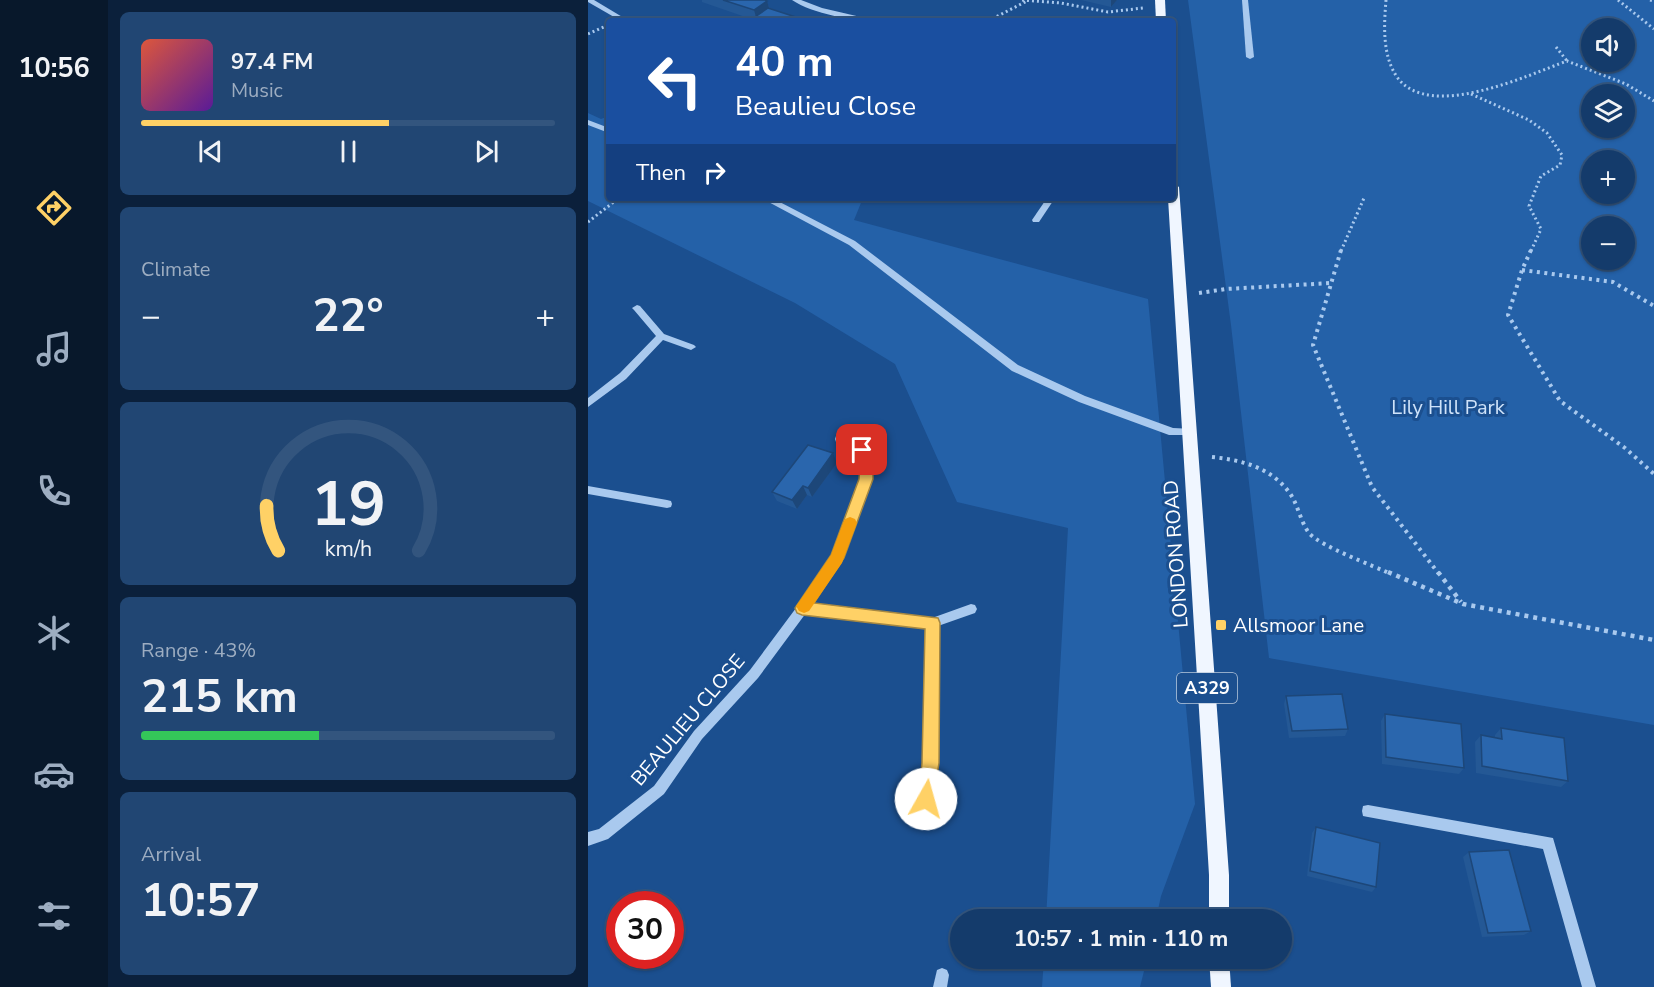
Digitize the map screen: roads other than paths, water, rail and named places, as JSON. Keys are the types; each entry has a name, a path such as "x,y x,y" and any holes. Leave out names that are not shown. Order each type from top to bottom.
{"main road":[{"path":"1160,0 1161,18"},
{"name":"LONDON ROAD","path":"1174,201 1219,875 1219,909"}],"street":[{"path":"589,0 621,18"},
{"path":"795,0 820,10 860,18"},
{"path":"1245,0 1250,57"},
{"path":"588,122 606,130"},
{"path":"771,201 852,243 1016,368 1082,399 1173,432 1190,432"},
{"path":"1036,220 1049,201"},
{"path":"637,308 661,336 691,348"},
{"path":"588,403 623,376 661,336"},
{"name":"BEAULIEU CLOSE","path":"588,839 603,834 659,790 698,735 754,674 837,558 866,479 866,464 862,450 840,439"},
{"path":"588,490 667,504"},
{"path":"802,608 932,623 971,609"},
{"path":"926,799 930,763 932,623"},
{"path":"1368,811 1548,843 1589,987"}],"place":[{"name":"Allsmoor Lane","path":"1221,625"}],"park label":[{"name":"Lily Hill Park","path":"1448,407"}]}
